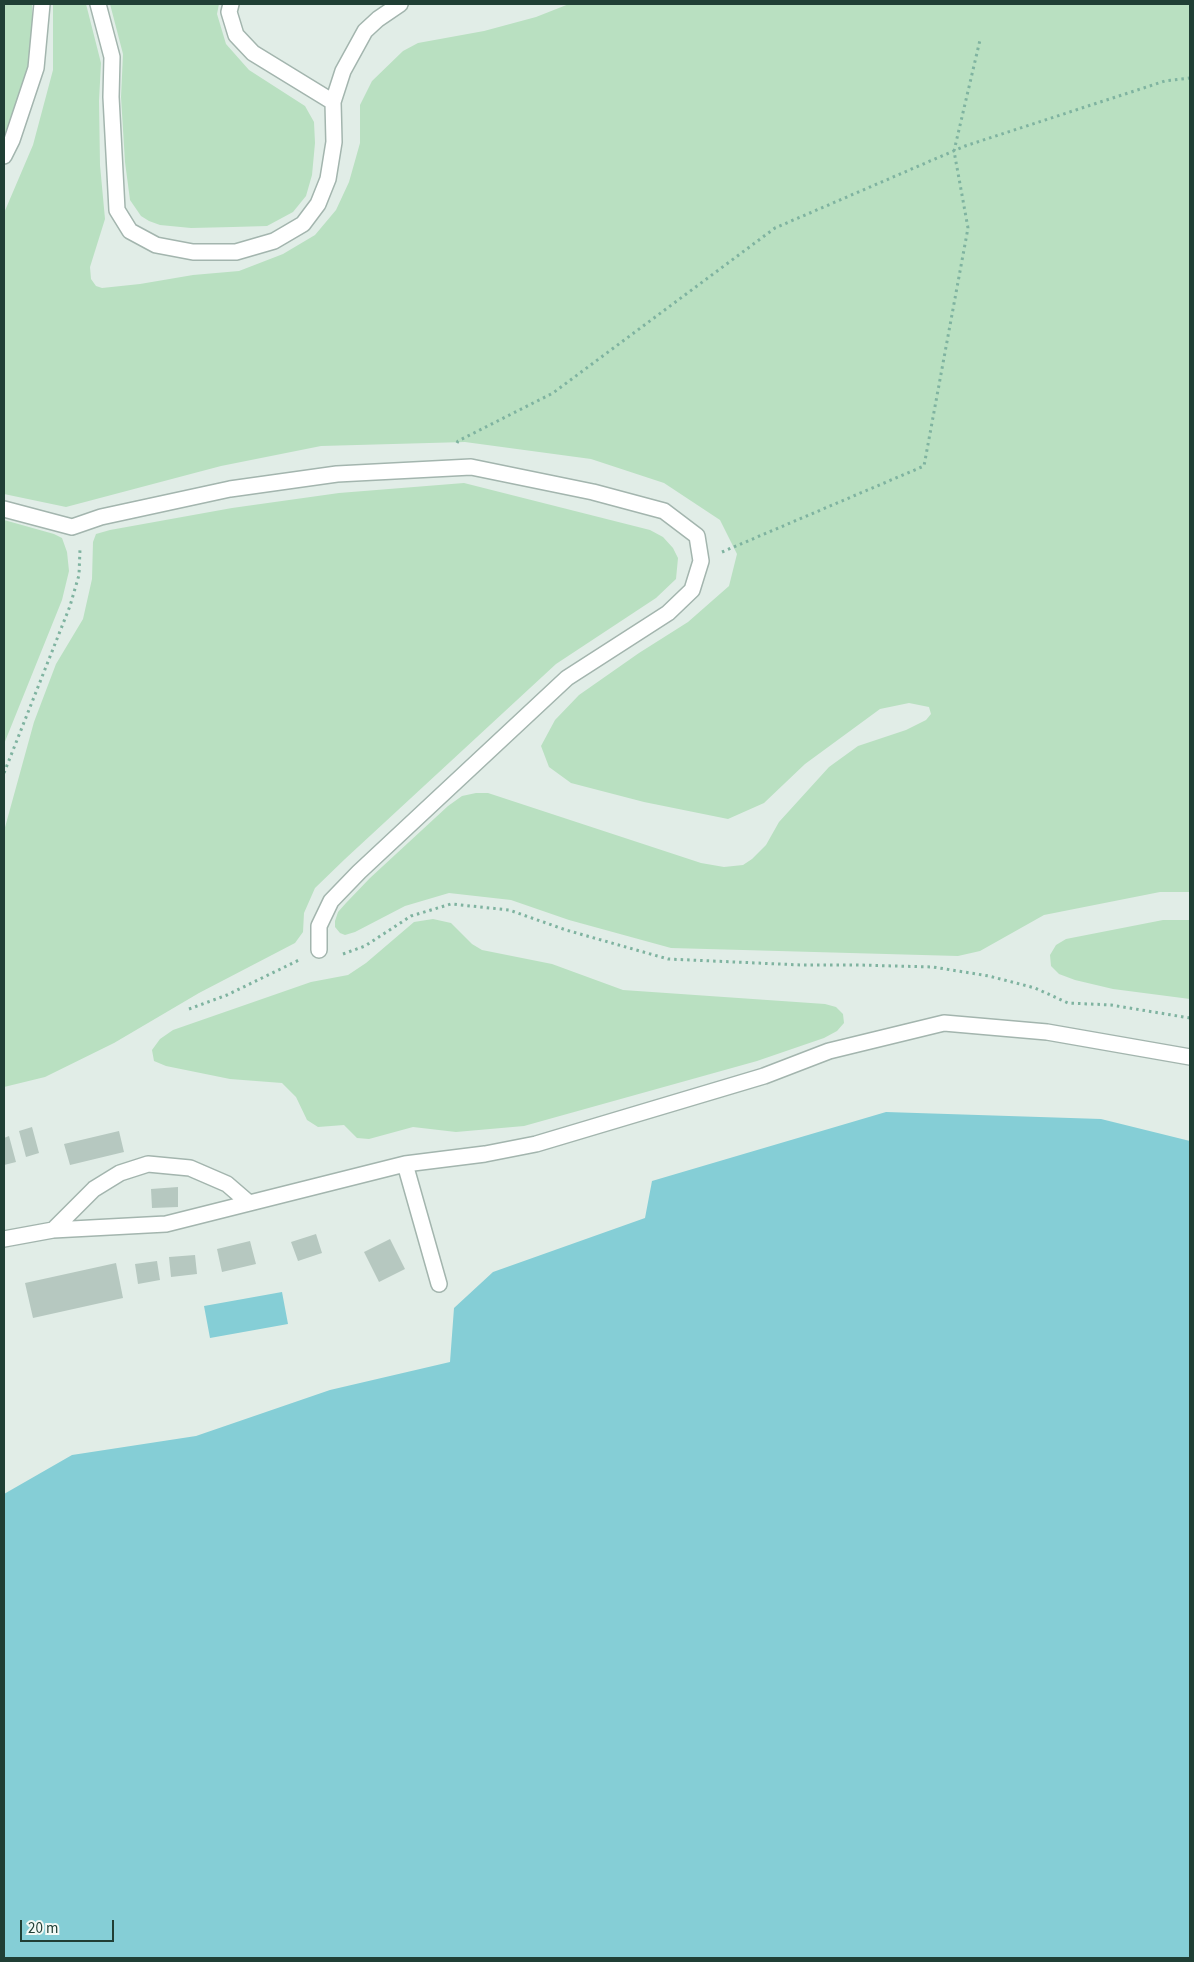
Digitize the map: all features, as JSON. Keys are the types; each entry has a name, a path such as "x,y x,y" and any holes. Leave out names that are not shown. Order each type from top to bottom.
{"lane":[{"path":"4,156 12,140 36,68 42,4"},
{"path":"98,4 112,57 111,97 117,210 130,231 156,245 193,252 236,252 274,241 303,224 318,204 328,179 334,142 333,102 343,71 365,31 378,19 400,4"},
{"path":"231,4 229,12 236,35 253,53 333,102"},
{"path":"4,509 72,527 101,517 230,489 337,474 471,467 593,492 664,511 696,536 701,560 692,590 668,613 567,678 359,872 331,901 319,926 319,950"},
{"path":"4,1239 53,1230 166,1224 405,1164 485,1154 536,1144 764,1076 829,1051 944,1023 1047,1032 1190,1056"},
{"path":"53,1230 94,1189 120,1174 148,1164 190,1168 227,1184 249,1203"},
{"path":"405,1164 439,1284"}],"path":[{"path":"701,560 924,466 968,228 954,150 980,40"},
{"path":"444,468 458,441 553,394 775,228 954,150 1165,81 1190,78"},
{"path":"4,773 70,606 76,583 80,549 72,527"},
{"path":"189,1009 227,995 319,950 344,954 365,946 411,916 452,904 508,910 566,930 668,959 801,965 858,964 933,967 989,976 1035,988 1068,1003 1111,1005 1190,1018"}],"green space":[{"path":"4,4 32,4 33,61 4,158"},
{"path":"53,4 86,4 101,63 99,101 100,165 105,219 90,267 91,279 96,286 102,288 193,275 239,271 283,254 315,235 336,210 349,182 360,143 360,105 372,81 403,51 418,43 484,31 536,17 569,4 1190,4 1190,892 1160,892 1044,915 980,951 958,956 671,948 569,920 511,900 449,893 405,906 355,932 345,935 340,933 335,927 335,921 338,912 346,903 370,878 448,806 462,796 488,793 701,863 724,867 743,865 766,845 779,822 829,767 858,746 906,730 926,720 931,714 929,707 909,703 880,709 805,764 764,803 728,819 644,802 571,783 549,767 541,746 555,720 579,695 639,653 688,622 729,586 737,554 720,520 664,483 591,459 465,442 321,446 221,466 66,507 4,494 4,213 33,145 53,70"},
{"path":"110,4 219,4 217,14 226,44 249,70 305,106 314,122 315,143 312,175 306,196 293,212 267,226 233,227 191,228 160,225 141,216 130,200 125,162 121,97 123,54"},
{"path":"464,483 650,530 663,537 673,548 678,558 676,579 656,598 556,664 345,859 315,888 304,913 303,932 295,943 199,993 114,1043 45,1077 4,1087 4,831 34,722 56,664 83,619 92,579 93,542 96,534 232,508 339,493"},
{"path":"4,520 62,538 67,552 69,571 62,600 4,744"},
{"path":"433,919 451,923 472,944 482,950 552,964 623,990 825,1004 836,1007 843,1014 844,1023 837,1031 824,1038 757,1061 524,1126 456,1132 413,1127 369,1139 357,1138 344,1125 318,1127 307,1120 296,1097 282,1083 230,1079 166,1066 154,1061 152,1050 160,1039 173,1030 311,982 348,975 366,963 414,922"},
{"path":"1163,920 1190,920 1190,999 1113,989 1075,980 1059,974 1051,966 1050,955 1056,945 1066,939"}],"water":[{"path":"886,1112 1101,1119 1190,1141 1190,1958 4,1958 4,1494 72,1455 196,1436 330,1390 450,1362 454,1308 493,1272 645,1218 652,1181"},
{"path":"282,1292 288,1324 210,1338 204,1306"}],"building":[{"path":"32,1127 39,1153 26,1157 19,1131"},
{"path":"119,1131 124,1152 70,1165 64,1144"},
{"path":"9,1136 16,1162 4,1165 4,1138"},
{"path":"178,1187 178,1207 152,1208 151,1189"},
{"path":"316,1234 322,1253 298,1261 291,1242"},
{"path":"390,1239 405,1269 379,1282 364,1252"},
{"path":"250,1241 256,1264 222,1272 217,1249"},
{"path":"195,1255 197,1274 171,1277 169,1257"},
{"path":"157,1261 160,1280 138,1284 135,1264"},
{"path":"116,1263 123,1298 33,1318 25,1283"}]}
